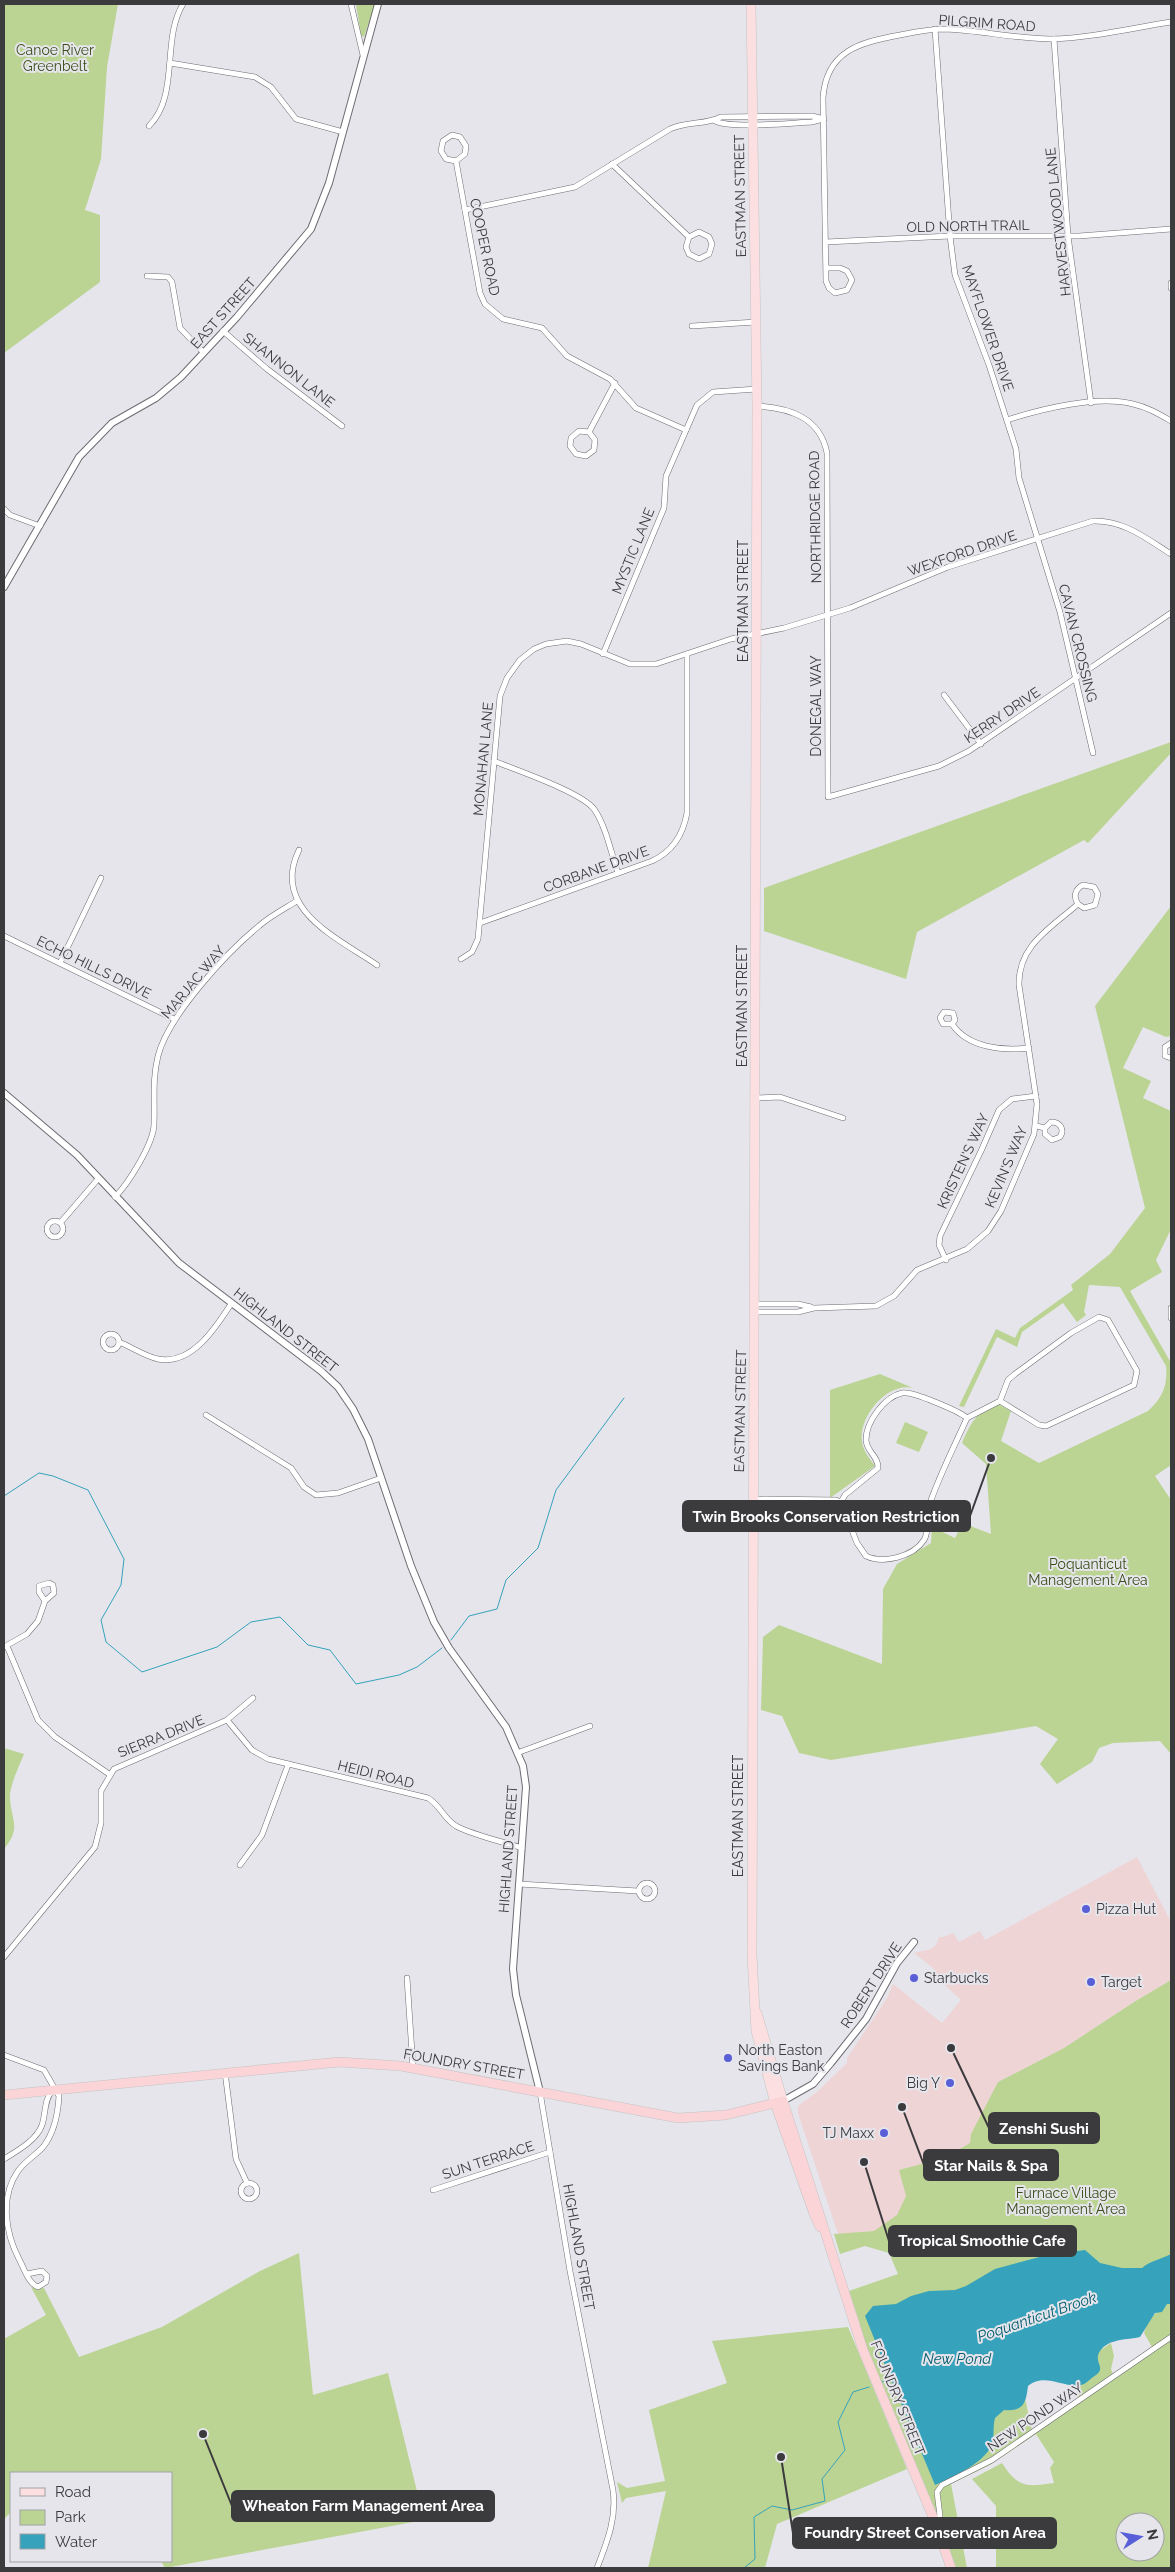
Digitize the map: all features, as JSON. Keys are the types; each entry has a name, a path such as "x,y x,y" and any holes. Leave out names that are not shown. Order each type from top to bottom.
{"highway":[{"name":"FOUNDRY STREET","path":"4,2094 327,2062 374,2063 413,2068 678,2118 726,2115 779,2102 814,2214 825,2236 863,2350 935,2522 951,2568"}],"main road":[{"name":"EASTMAN STREET","path":"751,4 757,389 752,1955 756,2031 779,2102"}],"street":[{"path":"149,126 162,108 176,19 183,4"},
{"path":"351,4 363,55"},
{"name":"EAST STREET","path":"4,587 80,457 95,438 112,423 156,398 181,377 224,331 310,229 323,202 378,4"},
{"name":"PILGRIM ROAD","path":"826,268 840,268 847,271 852,280 848,290 840,293 830,290 826,283 824,119 825,82 834,64 846,52 868,41 935,30 1054,39 1171,22"},
{"name":"MAYFLOWER DRIVE","path":"935,30 950,236 958,286 989,365 1007,420 1017,455 1019,478 1038,539"},
{"name":"HARVESTWOOD LANE","path":"1054,39 1068,236 1091,403"},
{"path":"170,63 255,77 271,87 289,113 296,119 343,132"},
{"path":"465,210 569,189 676,126 692,122 715,121 721,117 753,120 812,116 824,119"},
{"path":"452,136 460,137 466,146 464,157 456,161 446,159 441,150 443,141 452,136"},
{"name":"COOPER ROAD","path":"456,161 480,293 485,304 503,319 542,328 567,356 615,383 636,408 686,430"},
{"path":"612,164 689,237"},
{"name":"OLD NORTH TRAIL","path":"826,242 950,236 1068,236 1171,229"},
{"path":"696,233 707,235 712,244 709,254 699,258 689,254 686,247 689,237 696,233"},
{"path":"147,276 168,277 172,282 180,328 204,353"},
{"path":"692,326 756,322"},
{"name":"SHANNON LANE","path":"224,331 266,369 342,426"},
{"path":"589,432 615,383"},
{"name":"MYSTIC LANE","path":"603,654 664,508 666,476 697,405 709,393 724,390 757,389"},
{"path":"1007,420 1041,409 1091,403 1132,404 1154,412 1171,422"},
{"name":"NORTHRIDGE ROAD","path":"757,406 782,408 802,416 816,428 826,446 828,466 828,615"},
{"path":"579,431 589,432 595,440 594,450 586,456 576,454 570,446 572,435 579,431"},
{"path":"4,509 10,515 40,526"},
{"name":"WEXFORD DRIVE","path":"757,633 828,615 879,597 948,567 1088,522 1106,521 1129,528 1171,554"},
{"name":"CAVAN CROSSING","path":"1038,539 1093,753"},
{"name":"KERRY DRIVE","path":"828,797 939,766 981,744 1171,612"},
{"name":"DONEGAL WAY","path":"828,615 828,797"},
{"name":"MONAHAN LANE","path":"462,958 475,948 480,922 494,761 503,687 520,660 534,649 558,642 581,644 630,664 648,665 757,633"},
{"name":"CORBANE DRIVE","path":"480,922 659,858 678,840 684,827 687,804 687,654"},
{"path":"944,695 981,744"},
{"path":"494,761 577,796 591,806 599,818 618,873"},
{"path":"299,850 292,871 297,900 315,922 377,965"},
{"path":"60,963 101,878"},
{"name":"KEVIN'S WAY","path":"1087,885 1094,888 1098,894 1095,904 1084,908 1078,904 1075,893 1080,887 1087,885"},
{"name":"MARJAC WAY","path":"115,1197 125,1184 147,1145 154,1125 153,1086 158,1055 174,1019 193,994 252,932 297,900"},
{"name":"KEVIN'S WAY","path":"755,1308 798,1304 814,1308 863,1307 881,1304 894,1296 917,1270 946,1260 973,1244 997,1218 1036,1126 1036,1096 1019,985 1022,960 1036,939 1078,904"},
{"name":"ECHO HILLS DRIVE","path":"4,936 174,1019"},
{"path":"952,1024 964,1036 992,1047 1004,1050 1029,1048"},
{"path":"1171,1043 1165,1047 1165,1056 1171,1058"},
{"name":"HIGHLAND STREET","path":"4,1093 60,1140 179,1263 322,1371 338,1388 362,1426 411,1566 439,1632 506,1727 523,1766 526,1788 513,1947 514,1988 540,2092 570,2272 615,2502 613,2523 597,2568"},
{"name":"KRISTEN'S WAY","path":"946,1260 939,1245 940,1236 999,1110 1012,1099 1036,1096"},
{"path":"755,1098 780,1097 843,1118"},
{"path":"1036,1126 1045,1128"},
{"path":"61,1222 98,1179"},
{"path":"119,1342 158,1359 173,1359 184,1356 215,1329 231,1304"},
{"path":"1171,1308 1171,1318"},
{"path":"752,1501 836,1500 841,1502 857,1542 866,1556 881,1560 894,1559 921,1544 926,1537 928,1508 966,1418 1000,1400 1008,1380 1015,1374 1071,1333 1099,1317 1108,1320 1137,1371 1134,1385 1046,1426 1039,1425 1000,1400"},
{"path":"841,1502 845,1495 878,1468 878,1462 866,1443 868,1434 881,1406 895,1396 909,1393 966,1418"},
{"path":"206,1415 286,1464 295,1472 304,1487 316,1495 338,1493 381,1478"},
{"path":"45,1600 34,1626 27,1634 5,1646 38,1720 56,1737 109,1774"},
{"name":"SIERRA DRIVE","path":"4,1957 95,1847 101,1823 100,1797 109,1774 124,1762 227,1720 253,1698"},
{"name":"HEIDI ROAD","path":"227,1720 252,1750 262,1756 288,1765 428,1798 456,1826 522,1848"},
{"path":"517,1753 590,1726"},
{"path":"240,1864 262,1835 288,1765"},
{"path":"519,1884 638,1891"},
{"name":"ROBERT DRIVE","path":"779,2102 813,2084 831,2063 866,2019 897,1963 914,1942"},
{"path":"407,1978 413,2068"},
{"path":"4,2056 44,2070 59,2096 53,2132 48,2140 18,2170 12,2181 4,2211 12,2242 27,2274"},
{"path":"225,2072 236,2159 247,2183"},
{"path":"4,2159 39,2132 47,2097 54,2089"},
{"path":"46,2108 58,2109"},
{"name":"SUN TERRACE","path":"433,2190 550,2152"},
{"path":"4,2245 12,2242"},
{"name":"NEW POND WAY","path":"935,2522 940,2516 937,2493 940,2487 992,2460 1171,2337"}],"shaded area":[{"path":"1137,1857 1171,1922 1171,1980 1064,2048 998,2082 976,2150 922,2227 838,2234 798,2113 798,2106 817,2092 847,2063 847,2058 887,1998 893,1984 942,2023 961,2000 936,1977 933,1968 914,1953 931,1949 936,1945 939,1937 953,1933 959,1942 980,1931 985,1940"}],"green space":[{"name":"Canoe River Greenbelt","path":"4,4 118,4 107,67 101,159 85,210 100,215 100,282 4,353"},
{"path":"356,4 375,4 364,37 361,35"},
{"path":"1171,742 1171,753 1088,843 1084,840 917,932 906,979 764,931 764,888"},
{"name":"Poquanticut Management Area","path":"1171,906 1171,1036 1166,1037 1143,1027 1123,1068 1151,1081 1143,1098 1171,1111 1171,1229 1156,1260 1162,1272 1130,1291 1171,1363 1171,1465 1155,1476 1171,1500 1171,1754 1160,1741 1113,1743 1099,1748 1092,1762 1057,1784 1040,1764 1058,1739 1036,1726 831,1760 799,1753 782,1716 761,1710 763,1637 779,1625 882,1664 883,1589 897,1564 931,1543 932,1527 955,1538 961,1526 960,1522 991,1534 986,1464 962,1443 971,1424 985,1409 999,1404 1011,1411 1001,1441 1039,1463 1148,1411 1163,1391 1166,1380 1166,1366 1120,1287 1089,1285 1084,1312 1086,1315 1077,1322 1063,1303 1022,1332 1017,1347 997,1337 964,1407 959,1406 996,1329 1015,1338 1020,1328 1073,1290 1071,1285 1110,1254 1145,1208 1095,1006"},
{"path":"880,1374 913,1388 894,1390 876,1403 865,1422 862,1432 864,1449 875,1466 830,1498 830,1390"},
{"path":"905,1422 928,1432 919,1452 896,1443"},
{"path":"4,1748 24,1754 10,1793 14,1824 13,1835 4,1849"},
{"name":"Furnace Village Management Area","path":"1171,1980 1171,2272 1101,2350 1111,2343 1114,2356 1111,2369 1113,2374 1152,2347 1144,2333 1145,2328 1156,2313 1167,2304 1171,2304 1171,2568 996,2568 996,2506 972,2479 1002,2463 1013,2477 1024,2484 1054,2483 1050,2468 1054,2462 1036,2434 990,2465 951,2484 967,2568 956,2568 858,2325 860,2324 849,2291 898,2274 889,2253 865,2246 840,2254 834,2234 874,2231 897,2215 906,2196 899,2170 944,2158 970,2143 971,2134 998,2082 1064,2048","holes":["1013,2342 1082,2385 1077,2386 1078,2400 1032,2431"]},
{"path":"299,2253 313,2395 388,2373 424,2520 165,2568 162,2562 172,2562 172,2472 10,2472 10,2513 4,2519 4,2339 46,2315 31,2287 37,2289 44,2288 79,2357 162,2327 260,2271"},
{"path":"848,2327 907,2469 777,2524 765,2568 648,2568 666,2491 626,2498 622,2503 617,2482 627,2488 665,2481 649,2410 727,2383 712,2341"}],"water":[{"name":"New Pond","path":"1085,2250 1100,2263 1122,2268 1142,2268 1171,2254 1171,2304 1167,2304 1162,2312 1155,2313 1140,2337 1119,2340 1104,2347 1098,2355 1100,2371 1085,2383 1071,2385 1042,2380 1028,2386 1025,2401 1020,2408 1004,2410 995,2418 993,2441 990,2449 984,2456 969,2468 935,2485 892,2382 889,2383 886,2376 889,2375 865,2316 873,2306 896,2304 911,2296 929,2291 955,2290 966,2286 995,2269 1047,2255"}],"waterway":[{"path":"451,1640 469,1616 497,1609 506,1580 538,1548 556,1490 624,1398"},
{"path":"4,1496 39,1473 53,1476 88,1490 124,1559 121,1585 101,1620 106,1642 142,1672 217,1647 251,1622 280,1617 308,1645 330,1650 356,1684 399,1675 417,1667 442,1648"},
{"name":"Poquanticut Brook","path":"882,2382 887,2380"},
{"name":"Poquanticut Brook","path":"744,2568 755,2559 754,2517 772,2506 792,2510 825,2501 822,2479 845,2450 838,2422 853,2392 869,2387"}],"place":[{"name":"Twin Brooks Conservation Restriction","path":"991,1458"},
{"name":"Pizza Hut","path":"1086,1909"},
{"name":"Starbucks","path":"914,1978"},
{"name":"Target","path":"1091,1982"},
{"name":"Zenshi Sushi","path":"951,2048"},
{"name":"North Easton Savings Bank","path":"728,2058"},
{"name":"Big Y","path":"950,2083"},
{"name":"Star Nails & Spa","path":"902,2107"},
{"name":"TJ Maxx","path":"884,2133"},
{"name":"Tropical Smoothie Cafe","path":"864,2162"},
{"name":"Wheaton Farm Management Area","path":"203,2434"},
{"name":"Foundry Street Conservation Area","path":"781,2457"}]}
